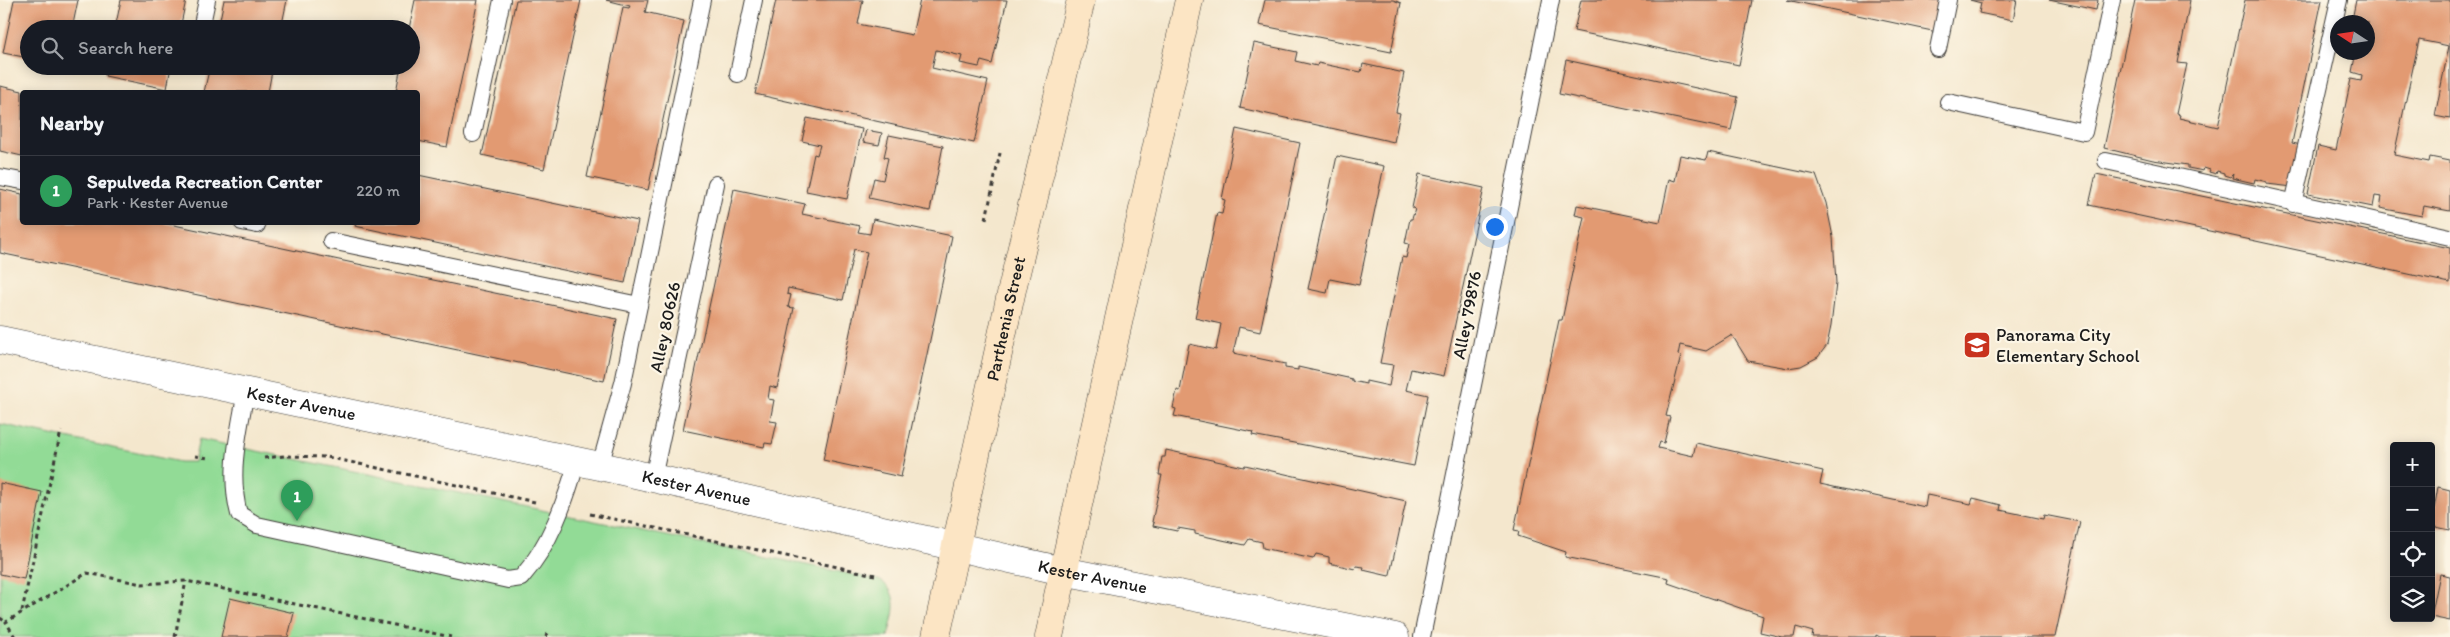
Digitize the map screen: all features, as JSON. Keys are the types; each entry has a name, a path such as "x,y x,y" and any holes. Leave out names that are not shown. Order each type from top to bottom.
{"main road":[{"name":"Parthenia Street","path":"936,637 1013,285 1081,0"},
{"path":"1049,637 1189,0"}],"street":[{"name":"Kester Avenue","path":"0,340 589,463 1326,630 1395,637"}],"lane":[{"path":"203,20 207,0"},
{"path":"474,134 502,0"},
{"path":"246,391 234,461 235,498 239,514 257,525 508,580 521,578 532,565 589,463 623,382 702,0"},
{"path":"738,74 754,0"},
{"name":"Alley 79876","path":"1422,637 1551,0"},
{"path":"1938,49 1948,0"},
{"path":"1948,102 2084,132 2112,0"},
{"path":"2293,204 2339,0"},
{"path":"2106,161 2293,204 2450,237"},
{"path":"0,177 20,181"},
{"name":"Alley 80626","path":"653,478 716,184"},
{"path":"331,241 639,305"}],"path":[{"path":"986,219 1000,153"},
{"path":"22,612 61,431"},
{"path":"6,622 87,572 142,584 186,582 451,637"},
{"path":"174,637 186,582"},
{"path":"0,618 6,622 15,637"}],"green space":[{"path":"0,424 180,462 194,462 199,439 879,580 891,591 894,606 892,621 888,637 0,637"}],"building":[{"path":"14,0 78,0 74,20 20,20 20,56 3,53"},
{"path":"121,0 186,0 182,20 117,20"},
{"path":"224,0 287,0 283,20 220,20"},
{"path":"415,0 478,0 447,147 420,141 420,90 396,90 399,75 420,75 420,20 411,20"},
{"path":"516,0 581,0 544,169 482,155"},
{"path":"606,0 648,0 645,12 684,21 648,190 587,177 623,7 629,8 630,6"},
{"path":"776,0 863,0 858,24 912,35 920,0 1007,0 992,64 981,61 979,67 960,63 962,56 936,50 932,68 988,81 974,143 755,94"},
{"path":"1265,0 1393,0 1401,3 1391,52 1259,25"},
{"path":"1581,0 1752,0 1739,65 1574,31"},
{"path":"1787,0 1944,0 1937,32"},
{"path":"1970,0 2017,0 2013,20 1979,13 1981,3"},
{"path":"2049,0 2098,0 2096,10"},
{"path":"2135,0 2190,0 2178,63 2187,64 2176,114 2180,115 2179,118 2218,127 2245,0 2322,0 2292,143 2301,145 2293,187 2267,184 2267,182 2255,179 2254,183 2232,178 2233,174 2230,177 2217,171 2216,174 2209,172 2210,170 2204,168 2203,171 2188,168 2188,165 2153,160 2104,148"},
{"path":"2356,0 2450,0 2450,119 2435,116 2449,46 2419,40 2394,155 2429,162 2430,157 2450,161 2450,211 2424,206 2422,216 2380,208 2382,197 2375,196 2373,207 2308,194 2318,146 2336,150 2351,79 2361,81 2362,75 2352,72 2354,60 2375,60 2375,15 2353,15"},
{"path":"1254,43 1297,52 1295,61 1317,66 1318,63 1361,72 1363,64 1404,73 1396,112 1400,113 1394,142 1240,108"},
{"path":"1566,60 1738,97 1731,130 1559,94"},
{"path":"105,75 169,75 167,89"},
{"path":"208,75 271,75 268,90 204,90"},
{"path":"0,86 20,91 20,156 0,151"},
{"path":"807,118 862,129 847,199 806,191 814,154 817,155 820,145 802,141"},
{"path":"1236,129 1300,143 1260,332 1239,327 1233,353 1285,364 1285,368 1298,370 1298,367 1366,384 1366,381 1389,386 1393,365 1380,363 1402,257 1406,258 1409,244 1405,243 1410,219 1412,219 1415,209 1412,208 1419,174 1484,188 1444,376 1411,369 1406,390 1428,395 1414,466 1252,435 1253,432 1174,416 1176,409 1173,408 1177,390 1180,391 1189,344 1216,350 1221,324 1195,318 1217,213 1222,214 1225,200 1222,199"},
{"path":"866,130 882,133 879,145 863,142"},
{"path":"889,135 943,146 930,211 869,198 874,178 883,180 888,158 884,157"},
{"path":"1708,152 1816,175 1826,203 1833,237 1836,283 1831,326 1827,345 1818,357 1801,366 1788,368 1748,361 1732,335 1706,351 1680,345 1678,355 1681,356 1666,416 1670,417 1664,443 1660,442 1658,448 1693,456 1696,443 1823,471 1820,484 1925,507 1927,495 1971,504 1973,498 2001,505 2000,510 2043,519 2044,515 2080,522 2055,637 1880,637 1876,635 1876,637 1812,637 1813,632 1796,627 1794,637 1782,637 1760,632 1763,616 1668,583 1669,578 1565,557 1566,552 1518,536 1519,531 1514,530 1559,320 1562,320 1584,217 1575,215 1577,205 1660,222 1669,179 1675,181 1680,155 1706,160"},
{"path":"1337,156 1384,166 1359,285 1330,279 1327,293 1308,289"},
{"path":"2096,174 2450,248 2450,283 2089,205"},
{"path":"420,175 638,221 625,283 355,226 420,225"},
{"path":"0,189 20,194 20,225 174,225 617,319 604,381 0,253"},
{"path":"734,189 805,204 802,214 860,226 858,232 870,234 873,219 952,236 901,477 823,460 867,252 854,249 843,300 788,288 787,294 791,295 788,307 794,308 777,388 770,386 768,399 774,400 770,421 777,422 772,444 765,443 764,447 683,430"},
{"path":"1166,450 1244,467 1245,465 1406,501 1389,576 1363,570 1364,567 1356,566 1355,569 1329,563 1329,557 1316,554 1313,559 1263,548 1262,542 1249,539 1245,545 1195,534 1195,531 1178,528 1177,531 1153,526 1154,523 1152,522 1162,475 1159,475 1162,457 1165,457"},
{"path":"0,483 42,492 24,579 0,574"},
{"path":"2438,487 2450,490 2450,530 2435,527 2435,504"},
{"path":"2440,574 2450,576 2450,621 2435,618 2435,598"},
{"path":"230,598 294,613 288,637 221,637"}],"place":[{"name":"Panorama City Elementary School","path":"1977,345"},
{"name":"Sepulveda Recreation Center","path":"297,521"}]}
